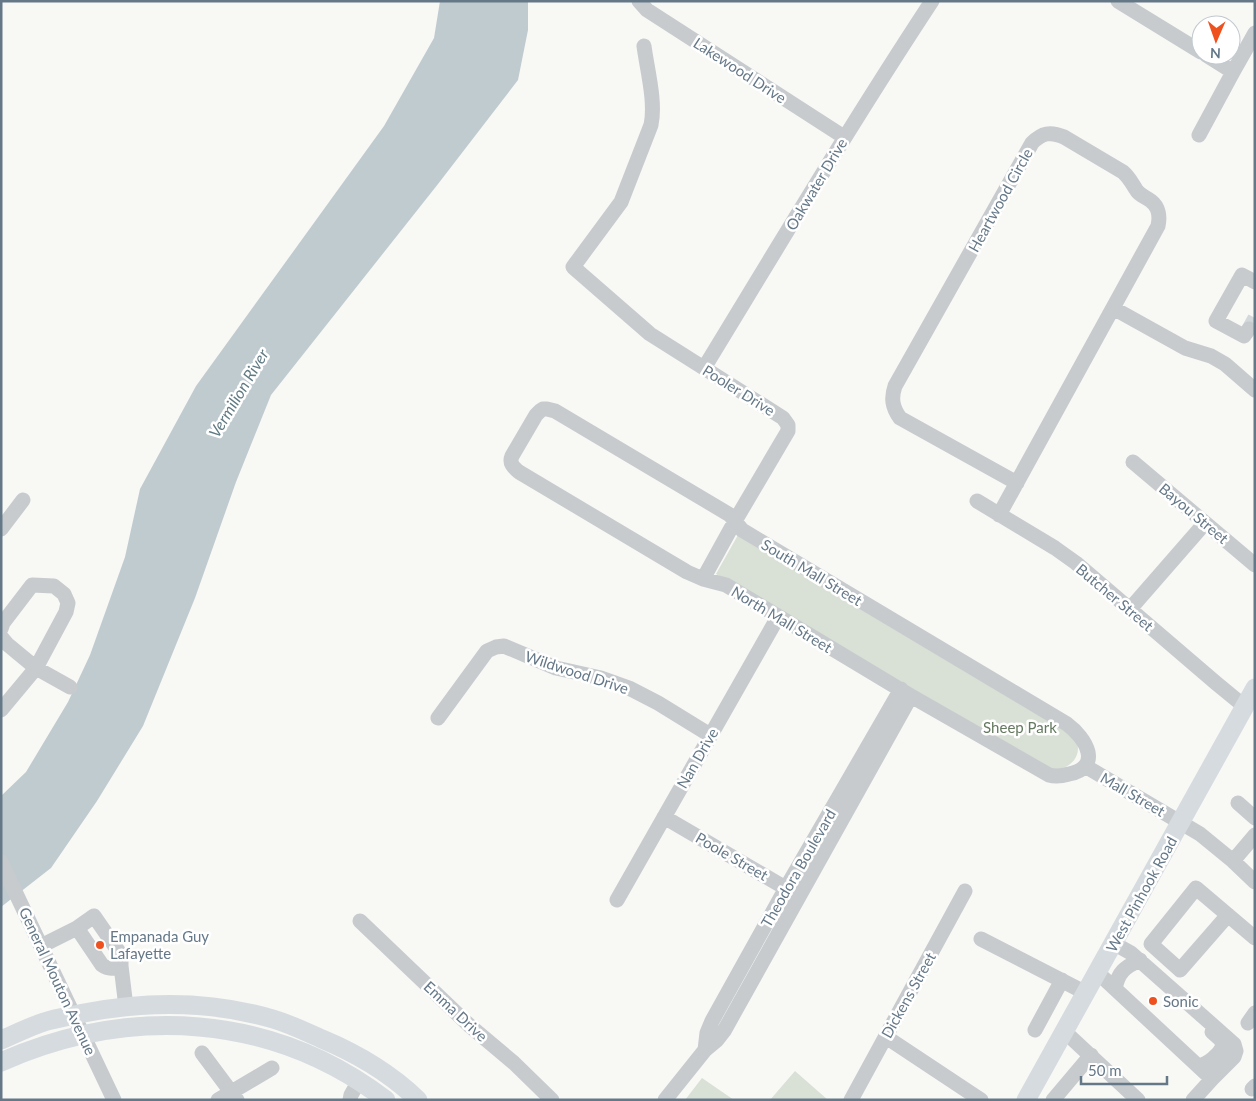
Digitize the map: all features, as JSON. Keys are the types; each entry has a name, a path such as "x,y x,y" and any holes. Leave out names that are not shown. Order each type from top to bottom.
{"main road":[{"name":"West Pinhook Road","path":"1026,1100 1255,688"},
{"path":"1,1040 44,1022 110,1009 177,1005 211,1007 273,1019 306,1031 370,1063 391,1076 418,1100"},
{"path":"1,1062 48,1043 82,1034 157,1024 206,1027 273,1041 302,1052 335,1067 386,1100"},
{"path":"359,1081 370,1063"}],"street":[{"name":"Lakewood Drive","path":"639,1 646,10 844,137"},
{"name":"Oakwater Drive","path":"704,368 844,137 932,1"},
{"path":"1118,1 1191,46"},
{"path":"1199,135 1255,34"},
{"name":"Pooler Drive","path":"644,46 653,106 652,125 621,202 573,267 650,334 784,418 788,425 788,431 703,579"},
{"path":"1222,65 1233,72"},
{"name":"Heartwood Circle","path":"999,515 1017,483 1158,226 1159,221 1158,211 1150,200 1140,194 1130,178 1123,172 1054,133 1038,137 1032,144 895,386 892,395 893,405 900,418 1017,483"},
{"path":"1248,329 1244,336 1216,321 1242,274 1255,282"},
{"path":"1113,308 1185,348 1211,356 1225,364 1255,390"},
{"name":"South Mall Street","path":"525,433 540,410 550,409 730,515 742,530 1067,724 1079,734 1086,746 1088,758 1085,766"},
{"name":"North Mall Street","path":"525,433 511,459 512,464 519,472 687,572 703,579 726,585 1049,776 1054,777 1078,772 1085,766"},
{"name":"Bayou Street","path":"1133,462 1255,565"},
{"path":"1,529 23,500"},
{"name":"Butcher Street","path":"977,501 1055,548 1076,563 1244,706"},
{"path":"1130,609 1205,523"},
{"path":"1,629 2,623 32,585 54,586 64,594 68,603 66,612 36,668 1,710"},
{"name":"Nan Drive","path":"617,900 778,617"},
{"path":"1,636 7,644 36,668 70,686"},
{"name":"Wildwood Drive","path":"438,718 487,651 504,646 556,668 601,678 629,688 658,703 710,735"},
{"name":"Theodora Boulevard","path":"705,1050 707,1033 712,1021 786,888 906,693"},
{"name":"Theodora Boulevard","path":"665,1100 705,1050 724,1031 799,896 906,693"},
{"name":"Mall Street","path":"1085,766 1200,834 1255,882"},
{"path":"1238,803 1255,818"},
{"name":"Poole Street","path":"664,816 799,896"},
{"path":"1233,861 1255,836"},
{"name":"General Mouton Avenue","path":"1,862 114,1100"},
{"path":"1228,915 1180,970 1151,944 1196,888 1228,915 1255,938"},
{"name":"Dickens Street","path":"851,1100 966,891"},
{"path":"41,946 77,928 94,916 122,955 121,966 126,1007"},
{"name":"Emma Drive","path":"360,922 552,1100"},
{"path":"77,928 102,965 107,968 121,966"},
{"path":"981,938 1086,993"},
{"path":"1114,943 1140,960 1234,1044 1236,1051 1234,1057 1193,1100"},
{"path":"1115,989 1117,978 1123,970 1140,960"},
{"path":"1097,972 1201,1066 1212,1079"},
{"path":"1035,1030 1062,980"},
{"path":"1166,983 1172,994 1221,1040 1223,1046 1221,1050 1201,1066"},
{"path":"1064,1031 1138,1100"},
{"path":"886,1037 981,1100"},
{"path":"202,1053 229,1097 272,1068"},
{"path":"1053,1100 1090,1055"},
{"path":"350,1100 359,1081"}],"green space":[{"name":"Sheep Park","path":"738,535 1066,728 1075,738 1078,746 1074,760 1066,767 1053,769 1039,765 716,574"},
{"path":"795,1071 828,1100 770,1100"},
{"path":"702,1078 734,1100 685,1100"}],"water":[{"name":"Vermilion River","path":"440,1 528,1 528,30 518,80 271,395 236,482 195,598 143,726 97,801 51,868 1,907 1,796 26,772 68,702 90,655 125,557 140,489 196,386 384,126 434,38"}],"tunnel":[{"path":"1249,329 1255,318"}],"place":[{"name":"Empanada Guy Lafayette","path":"100,945"},
{"name":"Sonic","path":"1153,1001"}]}
